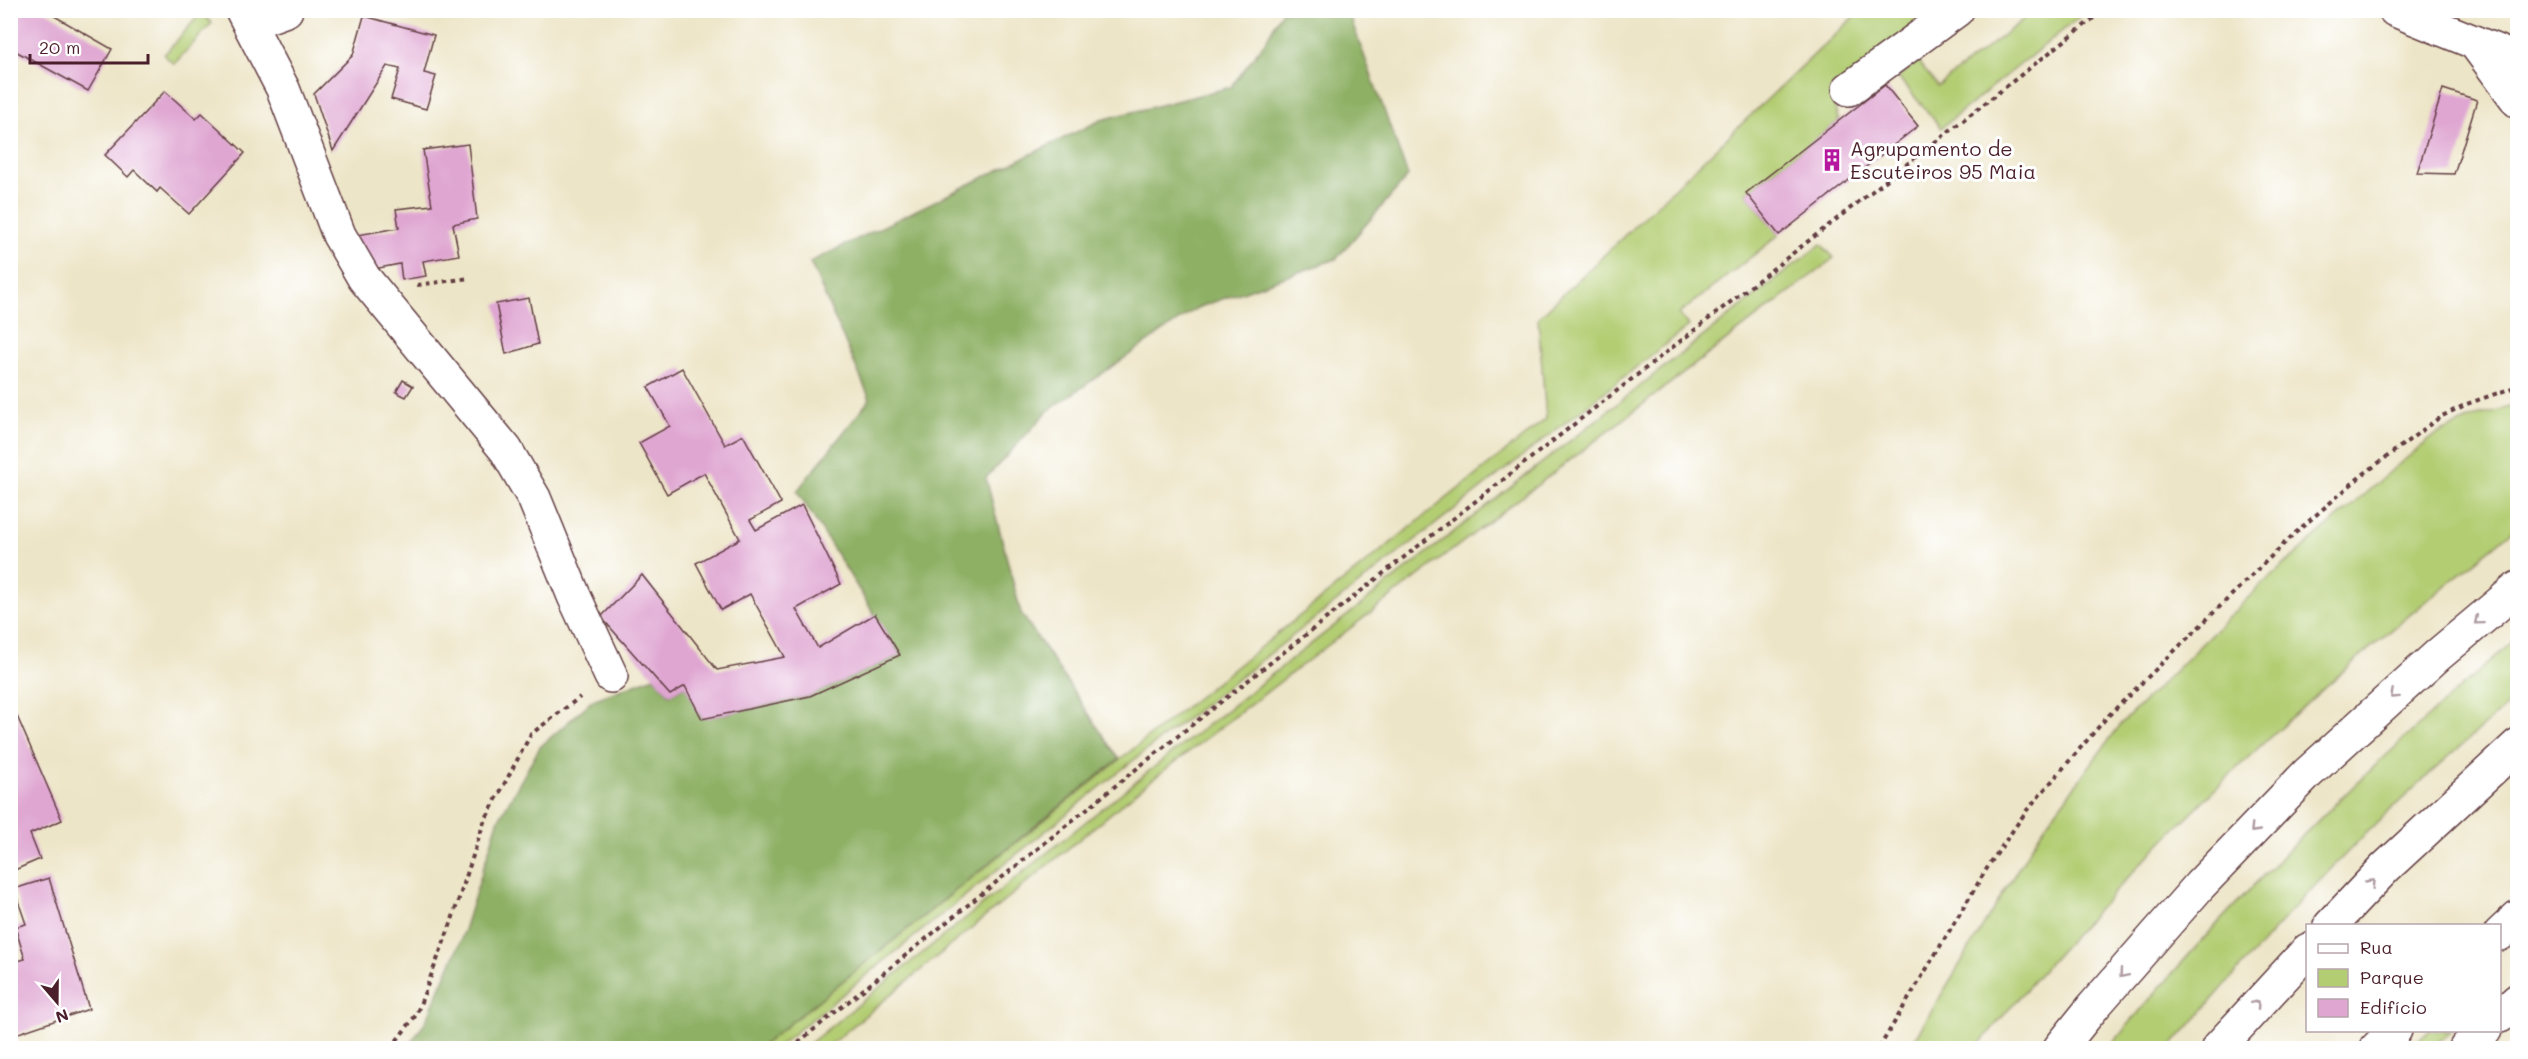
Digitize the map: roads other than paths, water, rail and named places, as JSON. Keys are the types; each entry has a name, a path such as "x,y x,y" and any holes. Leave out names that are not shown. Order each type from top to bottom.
{"main road":[{"path":"286,10 246,16 283,89 339,235 364,278 506,450 534,498 574,596 611,676"},
{"path":"1849,89 1957,10"},
{"path":"2395,10 2517,60"},
{"path":"2475,43 2517,101"},
{"path":"2060,1048 2200,885 2308,773 2438,655 2517,588"},
{"path":"2332,924 2385,868 2517,746"},
{"path":"2501,931 2517,918"},
{"path":"2218,1048 2306,951"},
{"path":"2501,1014 2517,1000"},
{"path":"2377,1048 2393,1032"},
{"path":"2466,1048 2483,1032"}],"place":[{"name":"Agrupamento de Escuteiros 95 Maia","path":"1832,160"}]}
